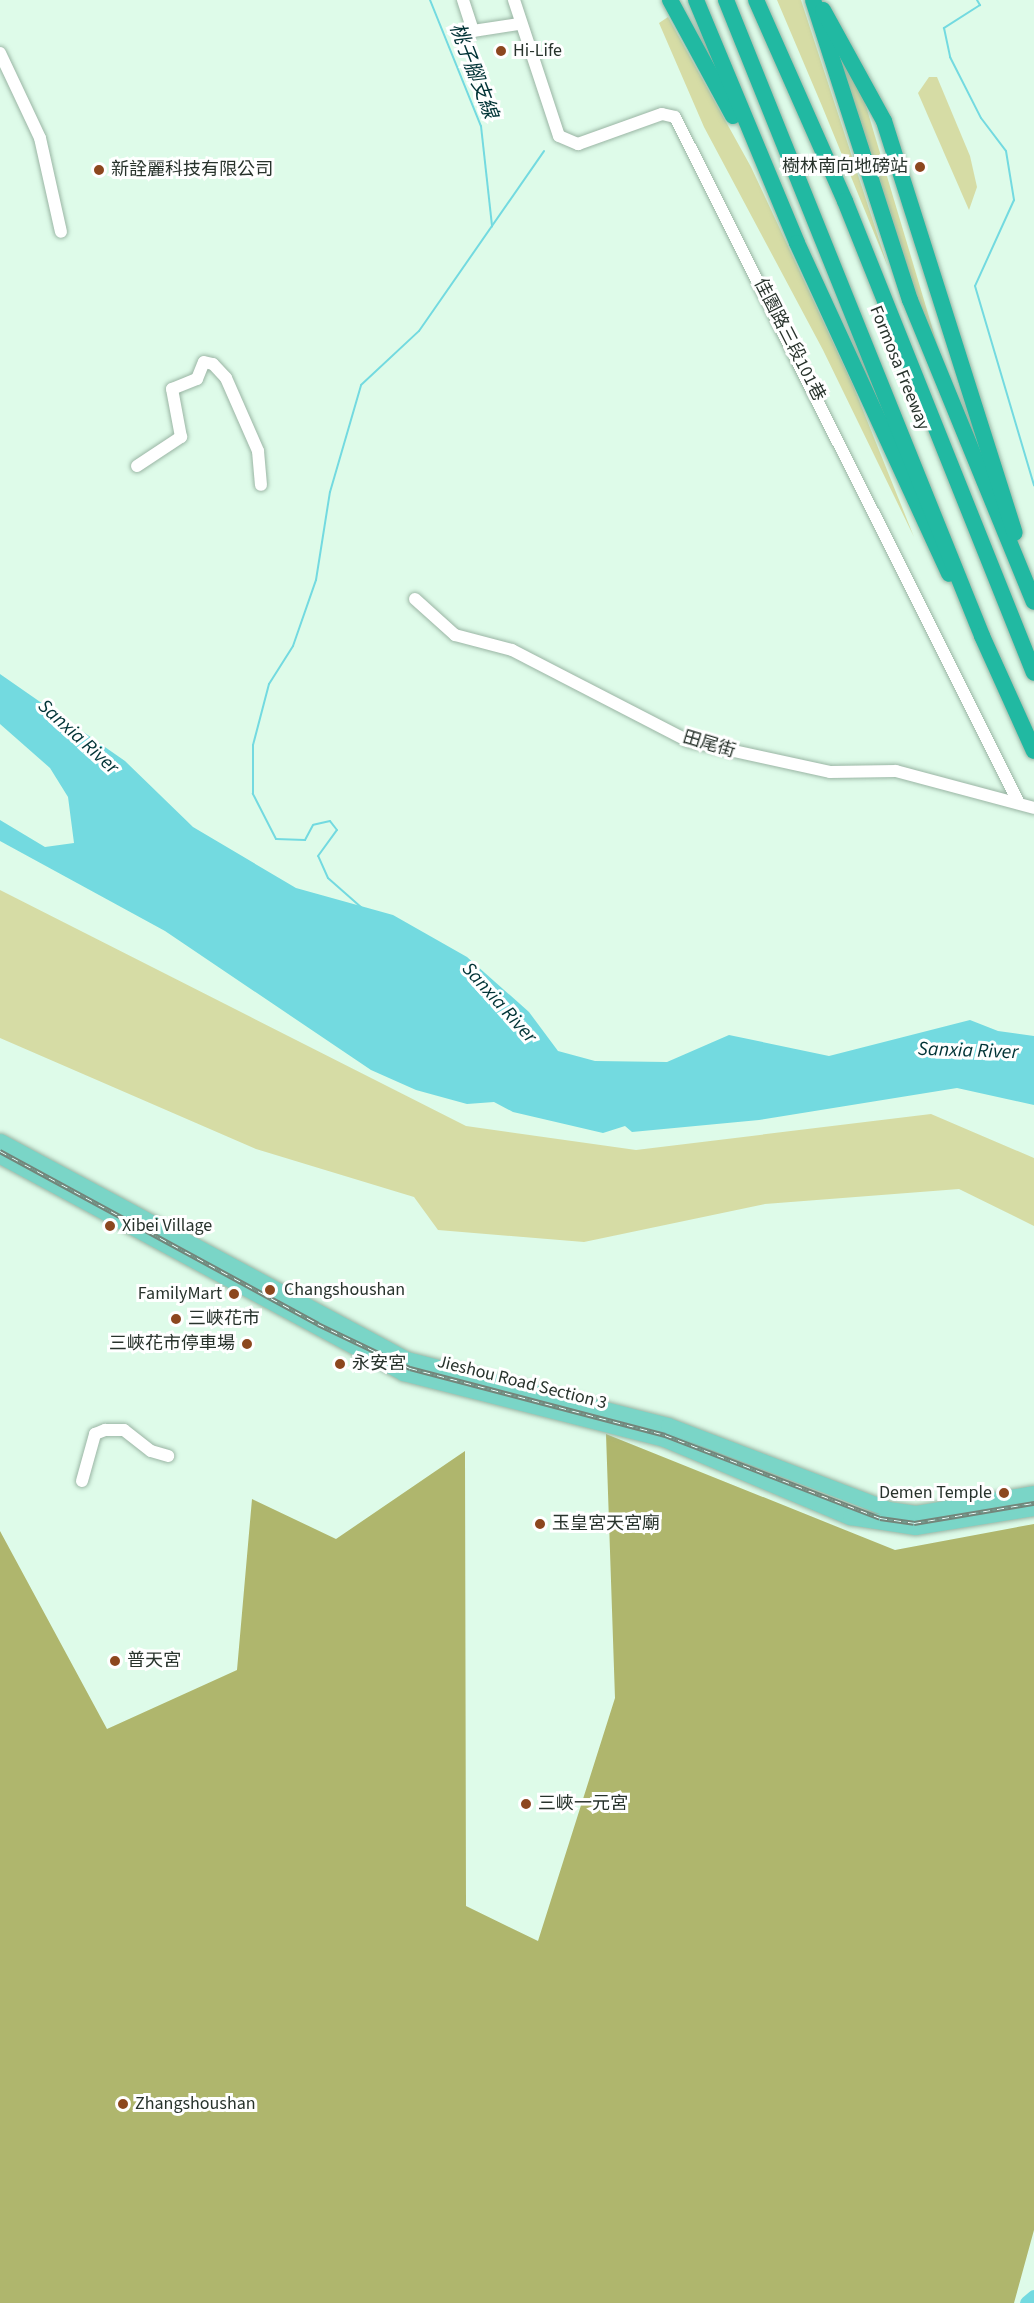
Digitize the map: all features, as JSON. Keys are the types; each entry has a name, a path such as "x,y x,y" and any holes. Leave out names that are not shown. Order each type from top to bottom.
{"highway":[{"path":"670,0 775,193"},
{"path":"696,0 775,193 927,532 982,636"},
{"name":"Formosa Freeway","path":"726,0 982,636 1034,751"},
{"name":"Formosa Freeway","path":"756,0 845,201 1034,673"},
{"path":"815,0 871,183 965,442 1034,602"},
{"path":"815,0 884,121 1034,594"}],"main road":[{"name":"Jieshou Road Section 3","path":"0,1141 407,1359 668,1425 888,1509 916,1513 1034,1493"},
{"name":"Jieshou Road Section 3","path":"0,1156 403,1373 664,1439 850,1517 915,1527 1034,1508"}],"street":[{"path":"463,0 473,31 519,24"},
{"name":"佳園路三段101巷","path":"514,0 519,24 559,136 566,141 578,144 662,114 675,117 1019,803"},
{"path":"0,53 40,138 62,232"},
{"path":"137,466 181,437 172,389 197,379 204,362 213,363 226,378 258,451 261,485"},
{"name":"田尾街","path":"415,599 455,634 512,650 688,741 830,772 896,771 1034,807"},
{"path":"82,1481 95,1434 105,1430 124,1430 151,1451 168,1456"}],"green space":[{"path":"777,0 801,0 888,267 822,106"},
{"path":"668,17 751,167 852,383 914,537 823,350 704,127 659,23"},
{"path":"830,35 860,86 938,347 911,286"},
{"path":"929,77 937,77 970,156 977,187 969,210 918,93"},
{"path":"0,890 466,1126 636,1150 931,1114 1034,1158 1034,1226 959,1189 765,1204 584,1242 438,1230 414,1197 256,1149 0,1038"},
{"path":"606,1434 895,1550 1034,1524 1034,2230 1014,2303 0,2303 0,1531 107,1729 237,1670 252,1499 336,1539 465,1451 466,1906 538,1941 615,1698"}],"water":[{"name":"Sanxia River","path":"0,674 125,761 193,827 296,888 393,915 467,957 529,1012 558,1051 595,1061 667,1062 729,1035 829,1056 970,1020 998,1031 1034,1036 1034,1105 957,1088 759,1120 632,1132 625,1126 603,1133 513,1112 494,1102 467,1104 416,1090 371,1070 165,931 0,841 0,820 45,847 74,843 68,797 50,768 0,724"}],"waterway":[{"name":"桃子腳支線","path":"430,0 481,126 492,226"},
{"path":"977,0 980,5 944,28 950,57 981,118 1006,151 1014,200 975,286 1034,485"},
{"path":"362,908 328,878 318,856 337,830 330,821 313,825 305,840 276,839 253,794 253,745 269,684 293,646 316,580 330,492 361,385 419,331 544,151"},
{"path":"1027,2303 1034,2297"}],"railway":[{"path":"0,1151 318,1324 410,1368 665,1435 880,1518 914,1523 1034,1503"}],"place":[{"name":"Hi-Life","path":"501,51"},
{"name":"樹林南向地磅站","path":"920,167"},
{"name":"新詮麗科技有限公司","path":"99,170"},
{"name":"Xibei Village","path":"110,1226"},
{"name":"Changshoushan","path":"270,1290"},
{"name":"FamilyMart","path":"234,1294"},
{"name":"三峽花市","path":"176,1319"},
{"name":"三峽花市停車場","path":"247,1344"},
{"name":"永安宮","path":"340,1364"},
{"name":"Demen Temple","path":"1004,1493"},
{"name":"玉皇宮天宮廟","path":"540,1524"},
{"name":"普天宮","path":"115,1661"},
{"name":"三峽一元宮","path":"526,1804"},
{"name":"Zhangshoushan","path":"123,2104"}]}
